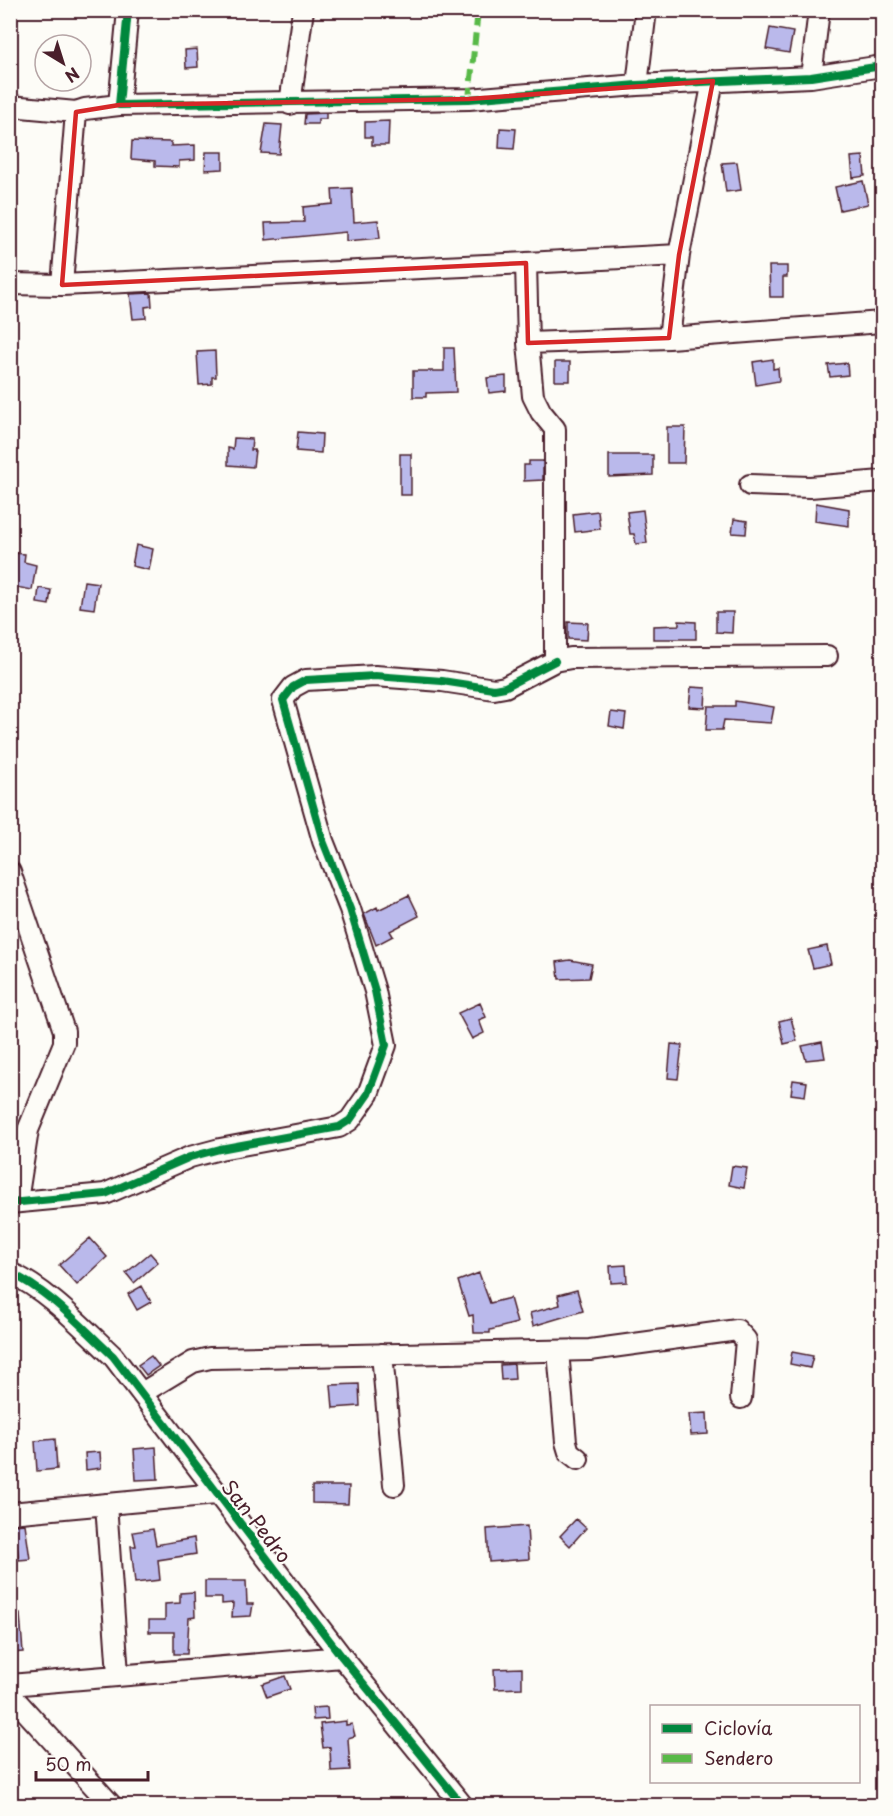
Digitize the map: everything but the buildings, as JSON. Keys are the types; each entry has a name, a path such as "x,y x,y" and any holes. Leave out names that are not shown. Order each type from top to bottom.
{"street":[{"path":"119,105 128,10"},
{"path":"290,104 303,10"},
{"path":"637,85 646,10"},
{"path":"811,77 819,10"},
{"path":"10,106 76,112 119,105 290,104 469,99 637,85 811,77 882,66"},
{"path":"669,338 679,255 713,81"},
{"path":"62,285 76,112"},
{"path":"10,284 62,285 679,255"},
{"path":"526,262 528,343 533,396 541,412 555,429 555,661"},
{"path":"528,343 669,338 882,322"},
{"path":"750,485 810,487 882,481"},
{"path":"10,872 64,1030 64,1043 28,1130 14,1202 105,1194 190,1157 220,1149 339,1127 350,1120 368,1094 386,1045 375,991 350,909 323,841 283,700 293,687 306,680 363,677 442,681 494,689 505,687 555,661 571,658 827,657"},
{"path":"10,1255 16,1275"},
{"name":"San Pedro","path":"16,1275 113,1356 342,1657 463,1806"},
{"path":"142,1393 193,1362 210,1358 558,1352 590,1350 737,1330 747,1340 741,1398"},
{"path":"558,1352 566,1442 569,1452 578,1459"},
{"path":"382,1354 394,1485"},
{"path":"10,1513 216,1494"},
{"path":"105,1504 118,1674"},
{"path":"10,1685 118,1674 342,1657"},
{"path":"10,1694 112,1806"}],"highlighted area":[{"path":"713,81 679,255 669,338 528,343 526,263 62,285 76,112 119,105 469,99"}],"marked path":[{"path":"469,99 478,10"}],"cycle path":[{"path":"128,10 119,105 469,99 637,85 811,77 882,66"},
{"path":"10,1203 105,1194 190,1157 220,1149 339,1127 350,1120 368,1094 386,1045 375,991 350,909 323,841 283,700 293,687 306,680 375,676 442,681 494,689 505,687 555,661"},
{"path":"10,1273 51,1299 113,1356 342,1657 463,1806"}]}
